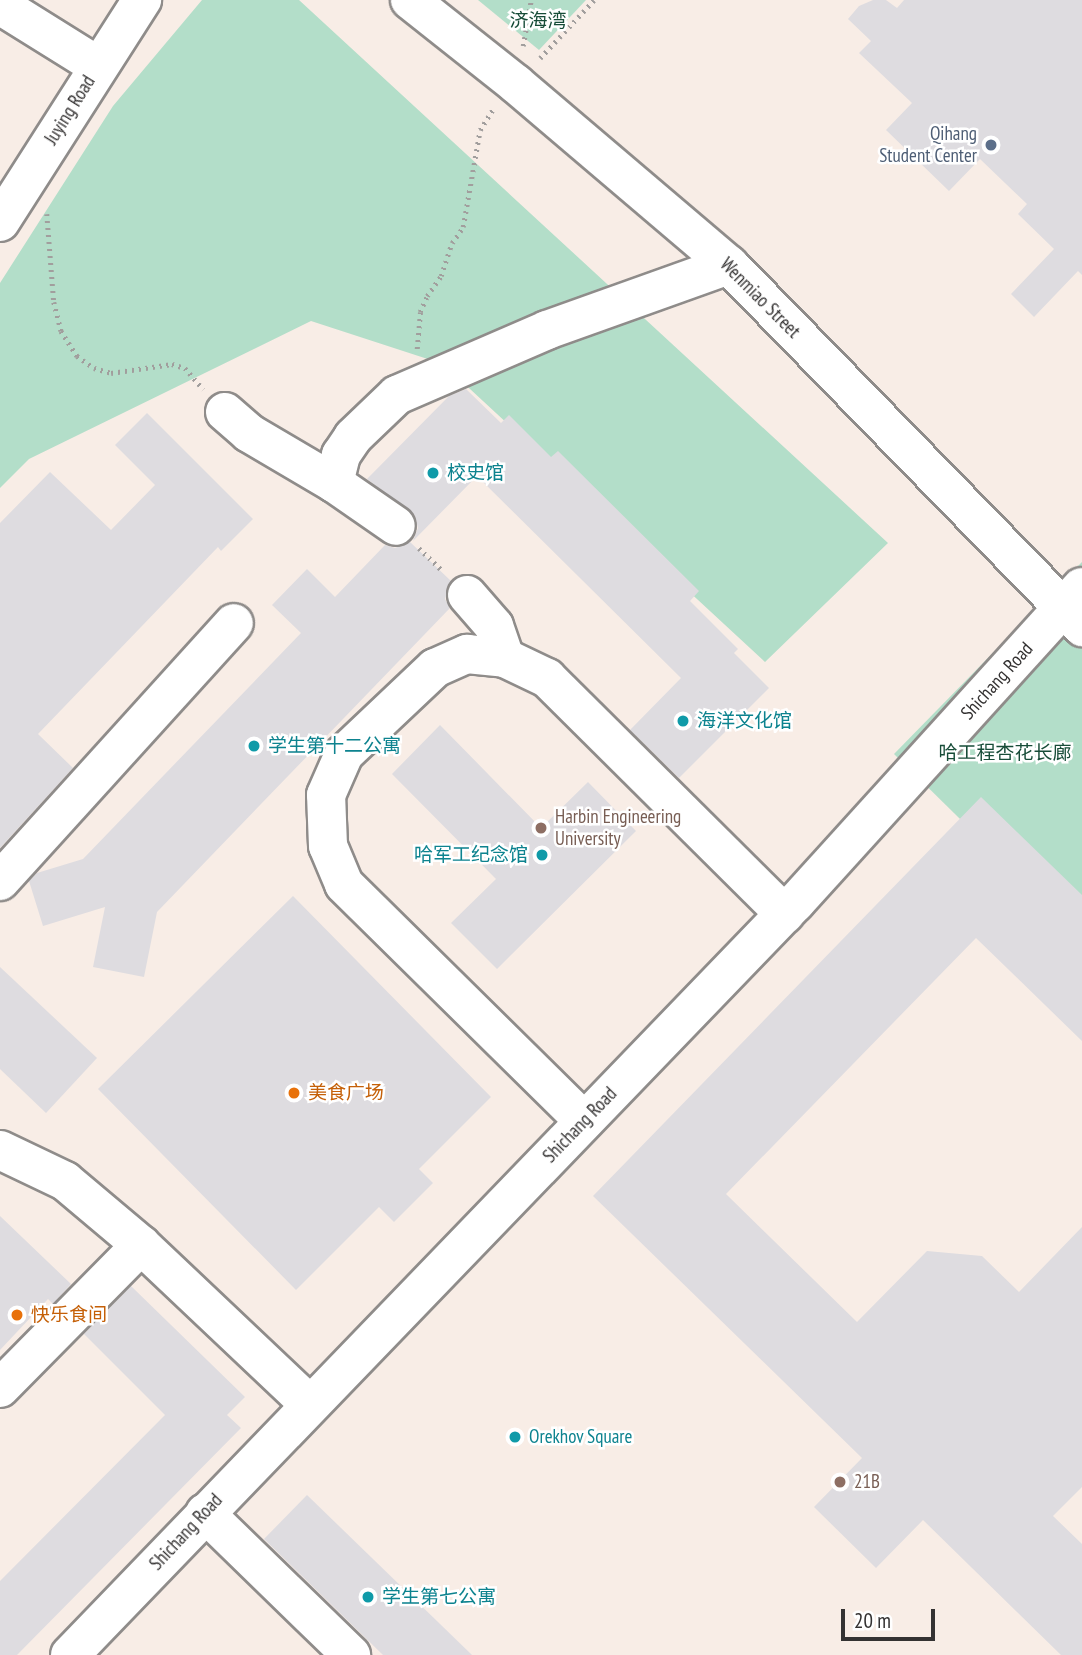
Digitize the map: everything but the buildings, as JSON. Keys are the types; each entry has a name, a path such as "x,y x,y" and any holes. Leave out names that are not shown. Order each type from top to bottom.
{"street":[{"name":"Juying Road","path":"0,222 142,0"},
{"name":"Wenmiao Street","path":"410,0 516,84 729,265 1076,607"},
{"path":"0,5 98,66"},
{"path":"334,483 341,455 353,437 397,395 420,382 547,330 729,265"},
{"path":"225,412 249,433 334,483 396,526"},
{"path":"467,595 494,626 505,658"},
{"name":"Shichang Road","path":"69,1655 785,914 1076,607"},
{"path":"0,881 234,623"},
{"path":"584,1121 344,884 328,846 327,795 344,754 435,668 467,654 505,658 547,678 785,914"},
{"path":"0,1150 65,1181 141,1245 309,1404"},
{"path":"0,1388 141,1245"},
{"path":"205,1513 335,1650"}],"path":[{"path":"420,382 416,366 420,312 441,275 468,212 480,130 494,107 594,0"},
{"path":"47,202 54,302 61,331 77,356 93,368 111,373 172,365 185,368 225,412"},
{"path":"396,526 467,595"}],"shaded area":[{"name":"Harbin Engineering University","path":"0,0 1082,0 1082,1655 0,1655"}],"green space":[{"path":"202,0 299,0 888,543 765,662 443,364 311,321 29,459 0,488 0,283 113,106"},
{"name":"济海湾","path":"478,0 586,0 539,50"},
{"name":"哈工程杏花长廊","path":"1082,562 1082,939 894,754"}],"place":[{"name":"Qihang Student Center","path":"991,145"},
{"name":"校史馆","path":"433,473"},
{"name":"海洋文化馆","path":"683,721"},
{"name":"学生第十二公寓","path":"254,746"},
{"name":"Harbin Engineering University","path":"541,828"},
{"name":"哈军工纪念馆","path":"542,855"},
{"name":"美食广场","path":"294,1093"},
{"name":"快乐食间","path":"17,1315"},
{"name":"Orekhov Square","path":"515,1437"},
{"name":"21B","path":"840,1482"},
{"name":"学生第七公寓","path":"368,1597"}]}
